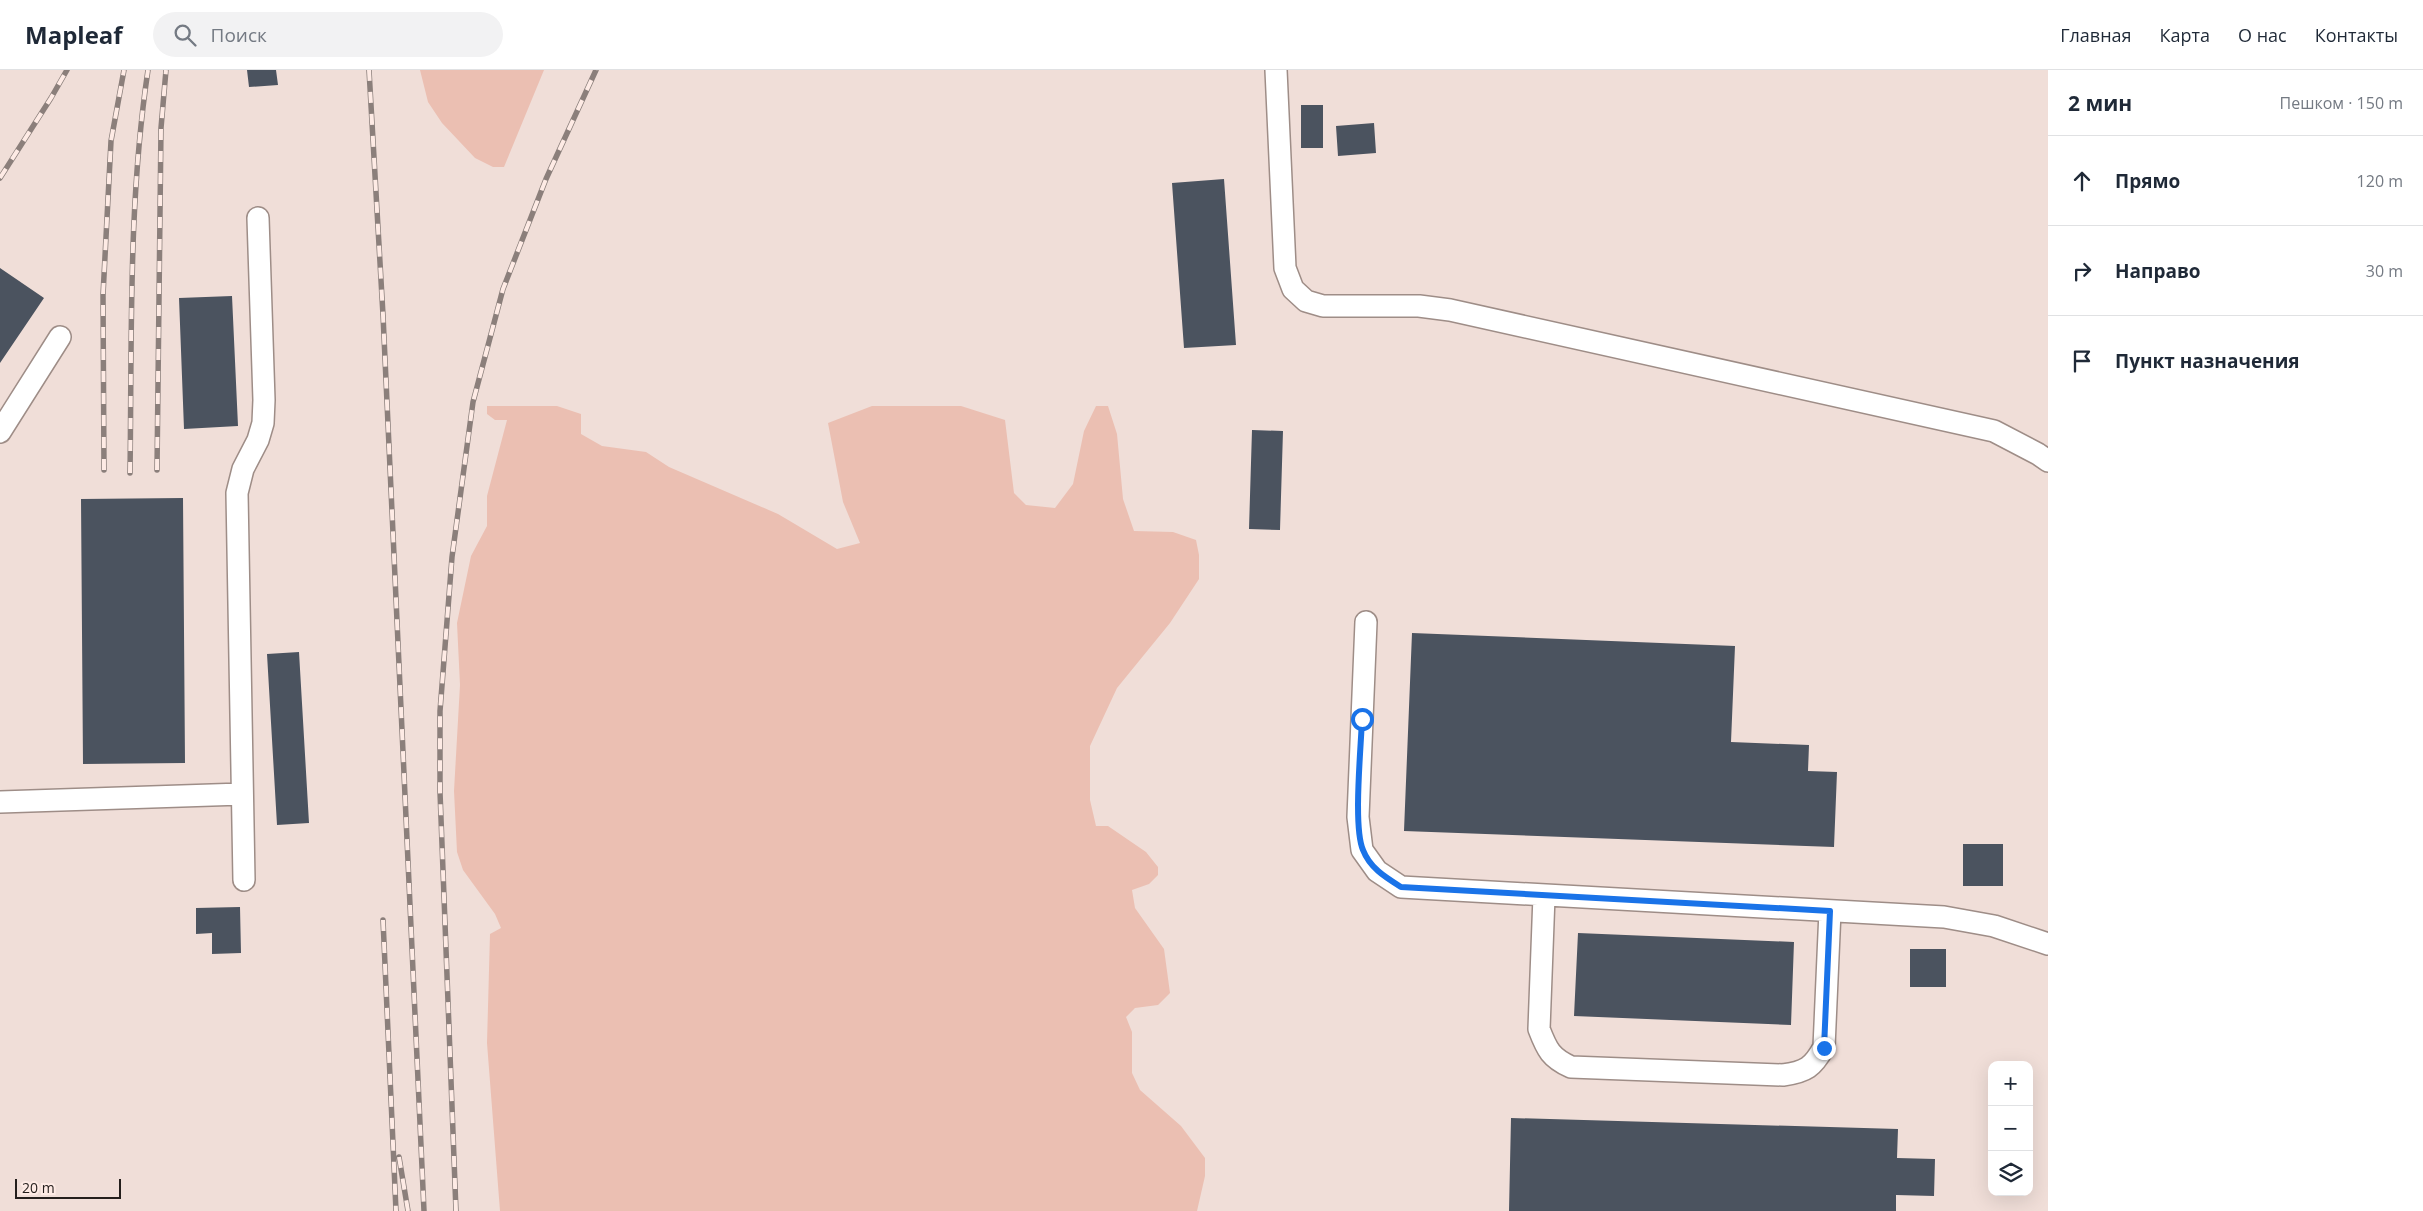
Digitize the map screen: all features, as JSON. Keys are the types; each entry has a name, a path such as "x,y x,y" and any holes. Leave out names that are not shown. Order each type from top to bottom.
{"lane":[{"path":"1276,70 1285,268 1294,289 1306,301 1323,306 1420,306 1450,310 1994,432 2038,454 2048,462"},
{"path":"244,880 237,493 243,469 258,440 263,423 264,400 258,218"},
{"path":"0,432 60,337"},
{"path":"1366,622 1358,817 1362,850 1377,871 1401,887 1944,917 1994,926 2048,944"},
{"path":"0,802 242,794"},
{"path":"1544,896 1539,1029 1545,1046 1556,1060 1571,1068 1783,1075 1799,1073 1815,1063 1824,1048 1830,911"}],"shaded area":[{"path":"420,70 544,70 504,167 493,167 475,158 442,123 428,102"},
{"path":"487,406 557,406 581,414 581,434 602,446 646,452 669,467 778,514 837,549 860,543 843,502 828,423 872,406 961,406 1005,420 1014,493 1026,505 1055,508 1073,484 1084,431 1096,406 1108,406 1117,434 1123,499 1134,531 1173,532 1196,540 1199,555 1199,579 1170,623 1117,688 1090,746 1090,800 1096,826 1108,826 1146,852 1158,867 1158,875 1149,884 1132,890 1135,908 1164,949 1170,993 1158,1005 1135,1008 1126,1017 1132,1032 1132,1073 1140,1090 1181,1126 1205,1158 1205,1176 1197,1211 500,1211 487,1043 490,934 501,928 495,914 463,870 457,852 454,791 460,685 457,623 471,556 487,526 487,496 507,420 495,420 487,414"}],"building":[{"path":"247,70 276,70 278,85 249,87"},
{"path":"1301,105 1323,105 1323,148 1301,148"},
{"path":"1374,123 1376,153 1338,156 1336,126"},
{"path":"1224,179 1236,345 1184,348 1172,183"},
{"path":"0,268 44,298 0,363"},
{"path":"232,296 238,426 184,429 179,298"},
{"path":"1252,430 1283,431 1280,530 1249,529"},
{"path":"183,498 185,763 83,764 81,499"},
{"path":"1412,633 1735,646 1731,742 1809,745 1808,771 1837,772 1834,847 1404,831"},
{"path":"299,652 309,823 277,825 267,654"},
{"path":"1963,844 2003,844 2003,886 1963,886"},
{"path":"240,907 241,953 212,954 212,933 196,934 196,908"},
{"path":"1578,933 1794,942 1791,1025 1574,1016"},
{"path":"1910,949 1946,949 1946,987 1910,987"},
{"path":"1511,1118 1898,1129 1897,1158 1935,1159 1934,1196 1896,1195 1896,1211 1509,1211"}],"railway":[{"path":"0,178 67,70"},
{"path":"104,470 103,295 111,141 124,70"},
{"path":"130,473 134,220 137,170 148,70"},
{"path":"157,470 161,128 166,70"},
{"path":"369,70 383,315 424,1211"},
{"path":"456,1211 440,792 440,711 452,557 473,402 503,289 546,179 596,70"},
{"path":"383,920 396,1211"},
{"path":"399,1157 408,1211"}],"route":[{"path":"1362,719 1358,817 1362,850 1377,871 1401,887 1830,911 1824,1048"}]}
